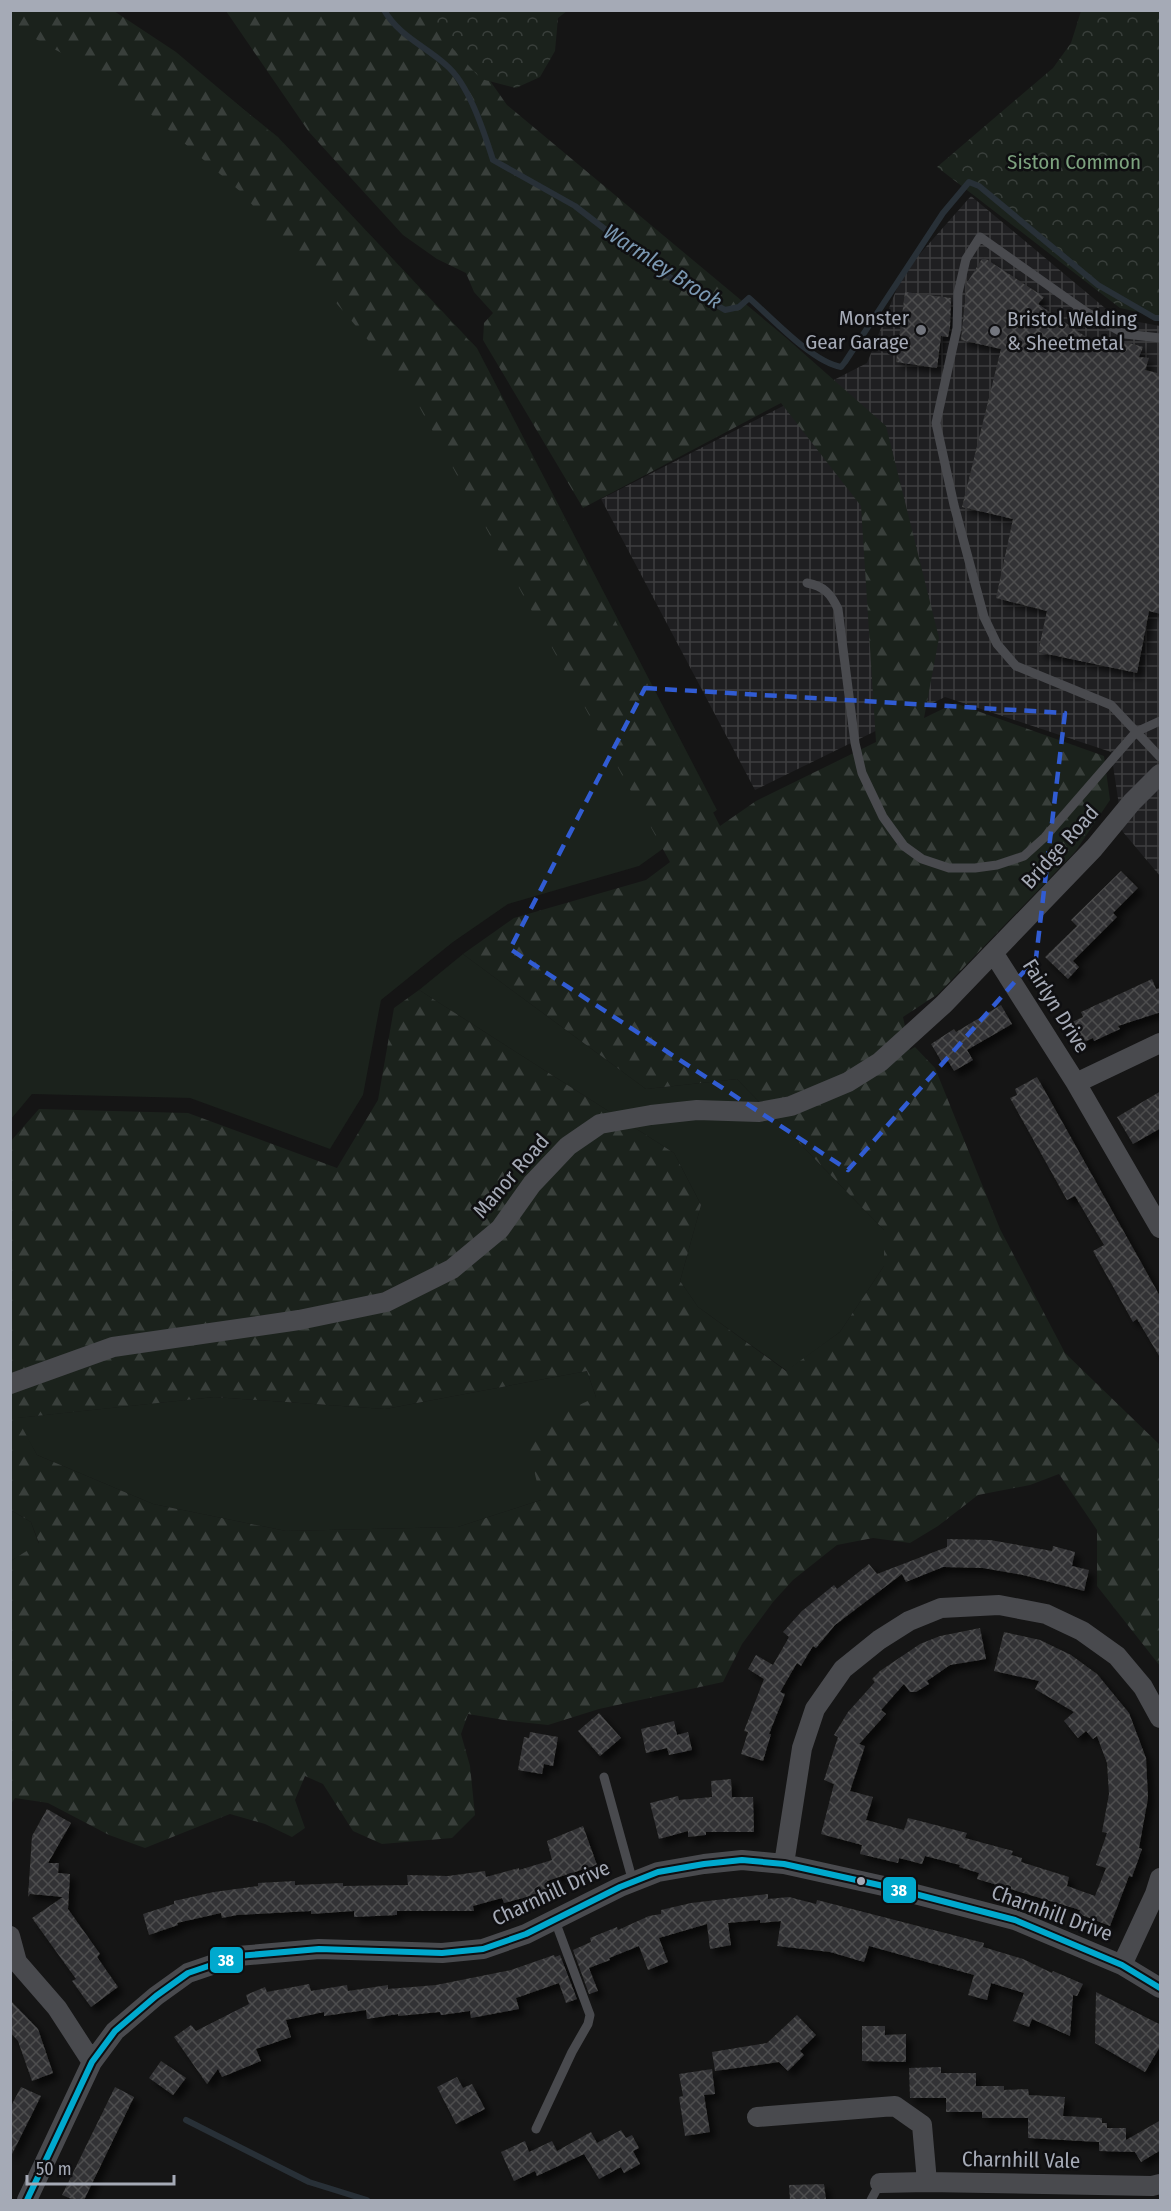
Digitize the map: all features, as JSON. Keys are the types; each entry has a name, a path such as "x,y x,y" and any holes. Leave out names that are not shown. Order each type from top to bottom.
{"street":[{"name":"Bridge Road","path":"849,1082 880,1062 944,1004 994,954 1094,848 1132,802 1161,774"},
{"name":"Fairlyn Drive","path":"994,954 1076,1083 1161,1228"},
{"name":"Fairlyn Drive","path":"1076,1083 1161,1043"},
{"name":"Manor Road","path":"10,1384 113,1347 299,1320 386,1302 452,1269 468,1256 500,1229 532,1184 568,1146 600,1124 697,1110 759,1112 791,1106 849,1082"},
{"path":"784,1864 801,1748 815,1708 843,1669 879,1640 909,1621 941,1608 999,1605 1046,1614 1082,1631 1117,1656 1143,1687 1161,1718"},
{"name":"Charnhill Drive","path":"27,2200 92,2062 115,2031 156,1996 188,1973 238,1956 319,1948 442,1953 483,1949 526,1934 554,1918 658,1872 742,1860 784,1864 888,1887 1016,1920 1122,1965 1161,1988"},
{"path":"1122,1965 1161,1878"},
{"path":"10,1936 14,1961 57,2008 92,2062"},
{"path":"757,2117 895,2106 922,2125 927,2182"},
{"name":"Charnhill Vale","path":"875,2192 927,2182 1152,2186 1161,2184"}],"lane":[{"path":"1161,338 1125,334 1086,312 980,237 966,259 958,293 957,328 936,423 954,505 984,617 997,644 1016,666 1111,705 1161,757"},
{"path":"807,583 819,586 831,595 838,609 855,743 862,772 883,817 904,846 922,859 949,868 975,868 997,865 1024,856 1045,837 1136,732 1161,721"},
{"path":"604,1778 633,1882"},
{"path":"536,2129 572,2052 588,2024 590,2015 554,1918"}],"highlighted area":[{"path":"645,688 1065,713 1036,958 848,1170 510,949"}],"shaded area":[{"path":"971,196 1117,318 1160,326 1160,876 1123,832 1111,752 945,697 755,790 601,499 867,363 903,273"}],"green space":[{"path":"11,11 177,55 278,137 477,348 717,810 639,866 508,904 453,942 381,1000 363,1095 330,1149 190,1098 32,1094 11,1119"},
{"path":"11,11 114,11 176,52 270,132 476,348 720,826 756,801 876,742 861,506 781,403 583,508 483,340 484,323 493,313 474,292 466,273 437,259 403,235 309,132 226,11 441,11 507,105 784,336 886,426 939,638 924,718 955,703 1104,756 1110,800 1075,852 938,994 903,1017 910,1050 915,1047 935,1068 1000,1229 1065,1353 1160,1445 1160,1666 1097,1586 1097,1530 1059,1474 1030,1485 978,1495 938,1526 910,1543 873,1538 837,1545 793,1580 773,1602 742,1644 723,1682 599,1709 548,1725 468,1714 461,1734 470,1766 475,1815 452,1838 382,1844 353,1831 323,1784 305,1776 295,1800 305,1828 292,1837 265,1824 230,1814 145,1848 109,1835 48,1803 15,1798 11,1804 11,1561 39,1543 31,1522 11,1510 10,1142 39,1109 188,1113 337,1168 378,1100 394,1008 419,990 674,1153 701,1205 680,1281 698,1307 786,1371 840,1332 884,1266 884,1230 737,1079 646,1089 463,954 514,918 646,880 670,862 409,388 242,193 111,80 10,25","holes":["587,1371 596,1397 525,1431 541,1500 458,1527 286,1531 153,1504 37,1455 17,1418 214,1397 385,1409"]},
{"path":"429,11 567,11 558,18 555,51 540,77 516,88 481,79 444,39"},
{"name":"Siston Common","path":"1081,11 1160,11 1160,317 1120,308 937,167 1053,68 1071,43"},
{"path":"463,954 646,1089 737,1079 884,1230 884,1266 840,1332 787,1371 698,1307 680,1281 701,1205 674,1153 419,990"},
{"path":"587,1371 596,1397 541,1500 458,1527 286,1531 153,1504 37,1455 16,1418 214,1397 385,1409"},
{"path":"11,1510 31,1522 39,1544 11,1561"}],"building":[{"path":"983,257 1044,297 1038,304 1102,348 1109,337 1143,347 1139,357 1149,358 1145,370 1161,374 1161,614 1149,611 1137,673 1038,652 1047,611 996,598 1013,519 962,507 1001,349 961,340 967,283"},
{"name":"Monster Gear Garage","path":"905,292 951,298 948,337 941,336 937,368 896,362"},
{"path":"1121,871 1138,888 1113,913 1117,917 1073,961 1079,967 1068,979 1045,957 1077,926 1071,920"},
{"path":"1152,979 1156,989 1161,988 1161,1012 1118,1026 1120,1029 1094,1041 1093,1038 1080,1044 1070,1023 1083,1017 1081,1012"},
{"path":"1001,1005 1012,1024 967,1050 973,1060 954,1071 948,1061 943,1064 931,1044 954,1029 956,1032"},
{"path":"1037,1077 1161,1298 1161,1359 1137,1319 1133,1322 1093,1251 1104,1245 1075,1196 1067,1200 1010,1098 1017,1095 1015,1089"},
{"path":"1161,1091 1161,1128 1133,1144 1117,1117"},
{"path":"947,1539 990,1540 1052,1551 1053,1546 1075,1552 1072,1566 1089,1570 1084,1591 1023,1575 983,1568 943,1567 906,1582 902,1574 835,1625 816,1648 813,1646 801,1666 797,1663 780,1692 785,1694 769,1734 771,1734 763,1761 741,1754 748,1732 744,1731 764,1679 748,1669 756,1655 773,1665 789,1637 783,1632 802,1611 834,1585 837,1589 869,1564 877,1574 947,1547"},
{"path":"980,1628 986,1659 950,1665 927,1681 929,1684 916,1692 910,1692 904,1684 881,1710 886,1714 859,1744 865,1746 850,1791 873,1797 866,1820 904,1830 908,1818 967,1833 965,1838 1013,1851 1011,1855 1022,1858 1021,1862 1069,1877 1067,1886 1095,1896 1106,1868 1096,1865 1107,1833 1102,1832 1109,1794 1107,1763 1097,1736 1093,1739 1086,1731 1078,1738 1064,1721 1074,1712 1035,1689 1039,1681 994,1671 1004,1632 1040,1640 1071,1655 1097,1674 1129,1713 1146,1758 1148,1798 1139,1848 1142,1849 1110,1926 1079,1914 1080,1910 977,1879 979,1873 959,1867 960,1865 925,1856 922,1864 899,1858 898,1863 860,1854 862,1845 821,1834 834,1784 824,1780 838,1737 834,1735 848,1712 875,1682 872,1679 920,1644 940,1636"},
{"path":"599,1713 621,1738 600,1756 578,1731"},
{"path":"674,1721 677,1735 688,1732 692,1750 669,1755 667,1748 646,1753 641,1729"},
{"path":"530,1732 558,1737 553,1766 544,1764 542,1774 518,1770 524,1737 529,1738"},
{"path":"731,1779 732,1797 753,1797 754,1832 706,1832 706,1835 688,1837 688,1831 659,1839 650,1803 678,1796 679,1800 712,1797 711,1781"},
{"path":"47,1809 71,1823 48,1863 59,1863 58,1873 70,1874 68,1909 100,1954 97,1957 118,1987 91,2007 72,1981 76,1979 32,1918 63,1897 30,1894 28,1897 32,1836"},
{"path":"583,1826 597,1865 547,1881 550,1891 504,1903 502,1898 473,1906 474,1911 397,1911 397,1915 354,1917 354,1911 311,1914 311,1911 237,1915 222,1918 221,1913 177,1923 178,1925 149,1935 143,1914 174,1904 174,1901 214,1892 258,1886 258,1883 295,1881 295,1885 343,1883 343,1886 408,1885 407,1875 448,1876 485,1871 486,1877 552,1860 547,1841"},
{"path":"768,1894 768,1899 789,1897 816,1904 817,1900 984,1943 983,1947 1023,1959 1083,1984 1077,1996 1073,1995 1070,2036 1032,2019 1029,2027 1013,2021 1024,1993 991,1983 987,2000 968,1995 974,1975 869,1946 864,1962 830,1952 777,1946 781,1921 728,1923 731,1945 710,1949 707,1924 659,1938 668,1962 648,1970 639,1946 609,1958 610,1960 589,1968 598,1991 589,1994 573,1950 591,1942 590,1938 617,1927 618,1930 649,1916 661,1914 661,1910 691,1903"},
{"path":"554,1955 555,1957 560,1955 577,1999 566,2003 559,1983 516,1998 519,2009 471,2018 470,2011 441,2015 440,2012 398,2016 398,2014 367,2019 366,2010 324,2016 324,2012 286,2020 291,2037 256,2049 261,2061 222,2077 218,2069 207,2084 174,2037 191,2025 196,2031 249,2004 246,1995 265,1987 267,1992 309,1984 311,1991 347,1985 348,1991 388,1985 388,1989 436,1985 511,1970"},
{"path":"1096,1992 1161,2025 1161,2045 1145,2072 1095,2043"},
{"path":"10,2000 38,2029 53,2073 32,2081 18,2041 10,2032"},
{"path":"797,2015 816,2035 800,2051 804,2055 788,2071 779,2062 715,2071 712,2052 767,2043"},
{"path":"862,2026 885,2026 885,2035 906,2034 906,2062 862,2061"},
{"path":"161,2061 186,2078 173,2095 149,2078"},
{"path":"941,2067 941,2073 976,2073 976,2086 1004,2086 1004,2090 1028,2089 1029,2095 1065,2097 1063,2116 1102,2118 1102,2123 1107,2123 1107,2128 1126,2128 1126,2140 1161,2120 1161,2150 1141,2162 1135,2152 1099,2151 1099,2142 1028,2138 1028,2118 982,2118 982,2112 946,2112 946,2098 910,2098 909,2068"},
{"path":"712,2069 715,2094 704,2095 710,2132 685,2136 679,2097 683,2096 679,2074"},
{"path":"457,2077 463,2088 472,2084 485,2109 456,2124 437,2087"},
{"path":"21,2087 41,2096 10,2158 10,2108"},
{"path":"115,2087 134,2097 84,2200 74,2200 62,2195"},
{"path":"621,2130 626,2138 632,2135 639,2148 633,2151 640,2164 624,2173 621,2167 599,2179 584,2154 537,2176 535,2171 514,2181 501,2152 525,2141 529,2152 552,2141 557,2151 591,2132 597,2143"},
{"path":"824,2184 826,2200 790,2200 789,2185"}],"waterway":[{"name":"Warmley Brook","path":"384,10 397,27 446,65 462,84 475,109 493,160 575,206 658,270 725,310 739,307 749,298 805,348 830,363 841,367 845,362 943,213 969,182 979,186 1098,285 1155,318 1160,318"},
{"path":"186,2120 309,2182 367,2200"}],"transit line":[{"name":"38","path":"27,2200 92,2062 115,2031 156,1996 188,1973 238,1956 319,1949 442,1953 483,1949 526,1934 620,1887 658,1872 742,1860 784,1864 888,1887 1015,1920 1122,1965 1160,1988"}],"place":[{"name":"Monster Gear Garage","path":"921,330"},
{"name":"Bristol Welding & Sheetmetal","path":"995,331"}]}
